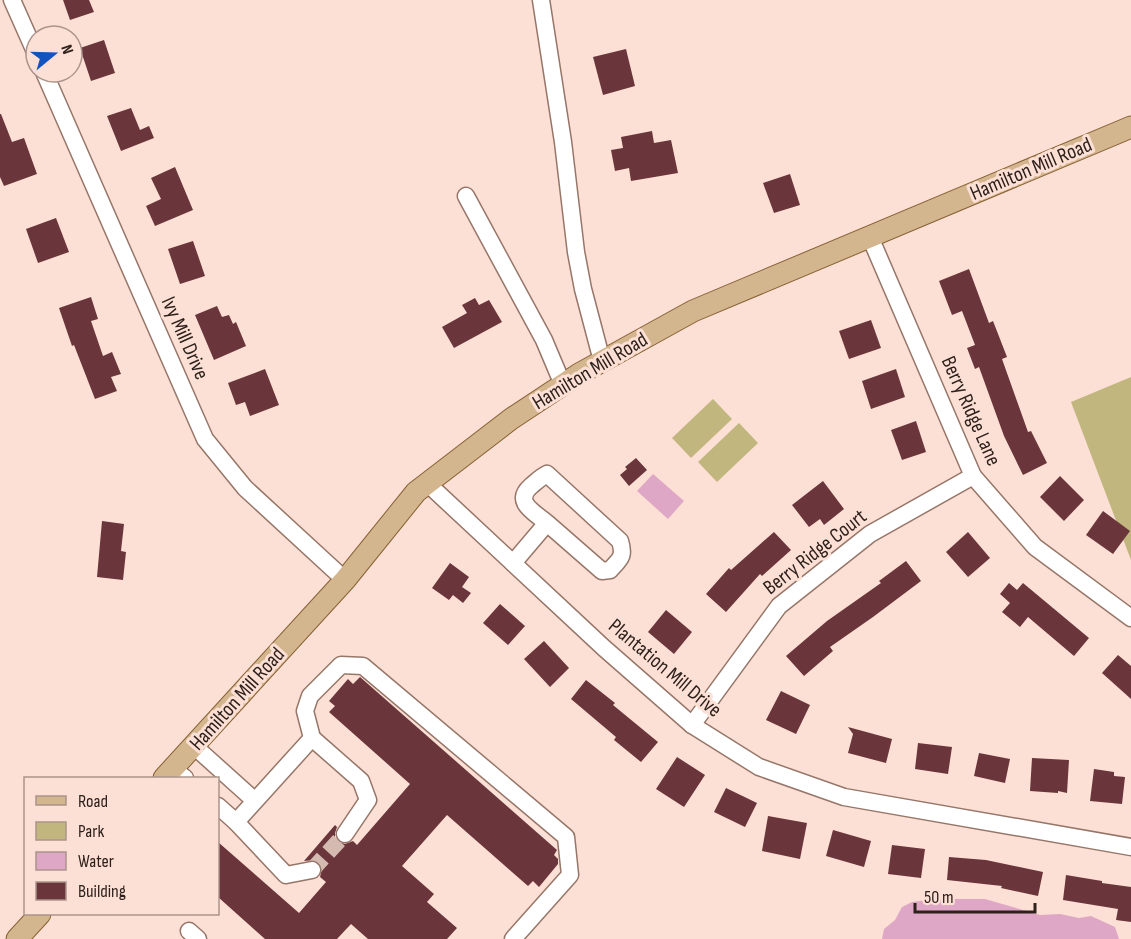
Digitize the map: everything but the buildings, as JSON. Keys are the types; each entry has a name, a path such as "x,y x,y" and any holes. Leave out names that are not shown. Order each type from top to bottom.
{"main road":[{"name":"Hamilton Mill Road","path":"174,775 194,746 345,580 416,492 511,419 602,361 693,311 1131,127"},
{"path":"17,939 39,915"}],"street":[{"path":"0,5 11,0 24,28"},
{"path":"541,0 563,141 582,289 602,361"},
{"name":"Ivy Mill Drive","path":"49,84 205,439 245,488 345,580"},
{"path":"466,196 544,340 563,385"},
{"name":"Berry Ridge Lane","path":"870,237 973,476 1035,547 1131,618"},
{"path":"547,474 620,541 623,551 621,559 610,570 602,571 547,523 525,504 523,498 526,491 547,474"},
{"name":"Berry Ridge Court","path":"692,725 779,606 870,534 973,476"},
{"name":"Plantation Mill Drive","path":"427,483 604,648 692,725 759,767 844,797 1131,847"},
{"path":"513,563 547,523"},
{"path":"345,834 368,800 361,781 312,738 305,711 310,696 341,665 363,666 566,837 570,875 513,939"},
{"path":"236,822 312,738"},
{"path":"194,746 254,800"},
{"path":"219,807 285,875 312,870"}],"green space":[{"path":"1131,377 1131,560 1071,402"},
{"path":"713,399 732,419 691,458 672,438"},
{"path":"739,423 758,443 717,482 698,462"}],"water":[{"path":"653,474 684,501 668,519 637,491"},
{"path":"934,899 985,899 1040,915 1060,914 1079,918 1091,916 1115,927 1119,939 882,939 884,929 895,920 902,907 912,902"}],"tunnel":[{"path":"312,870 345,834"}]}
